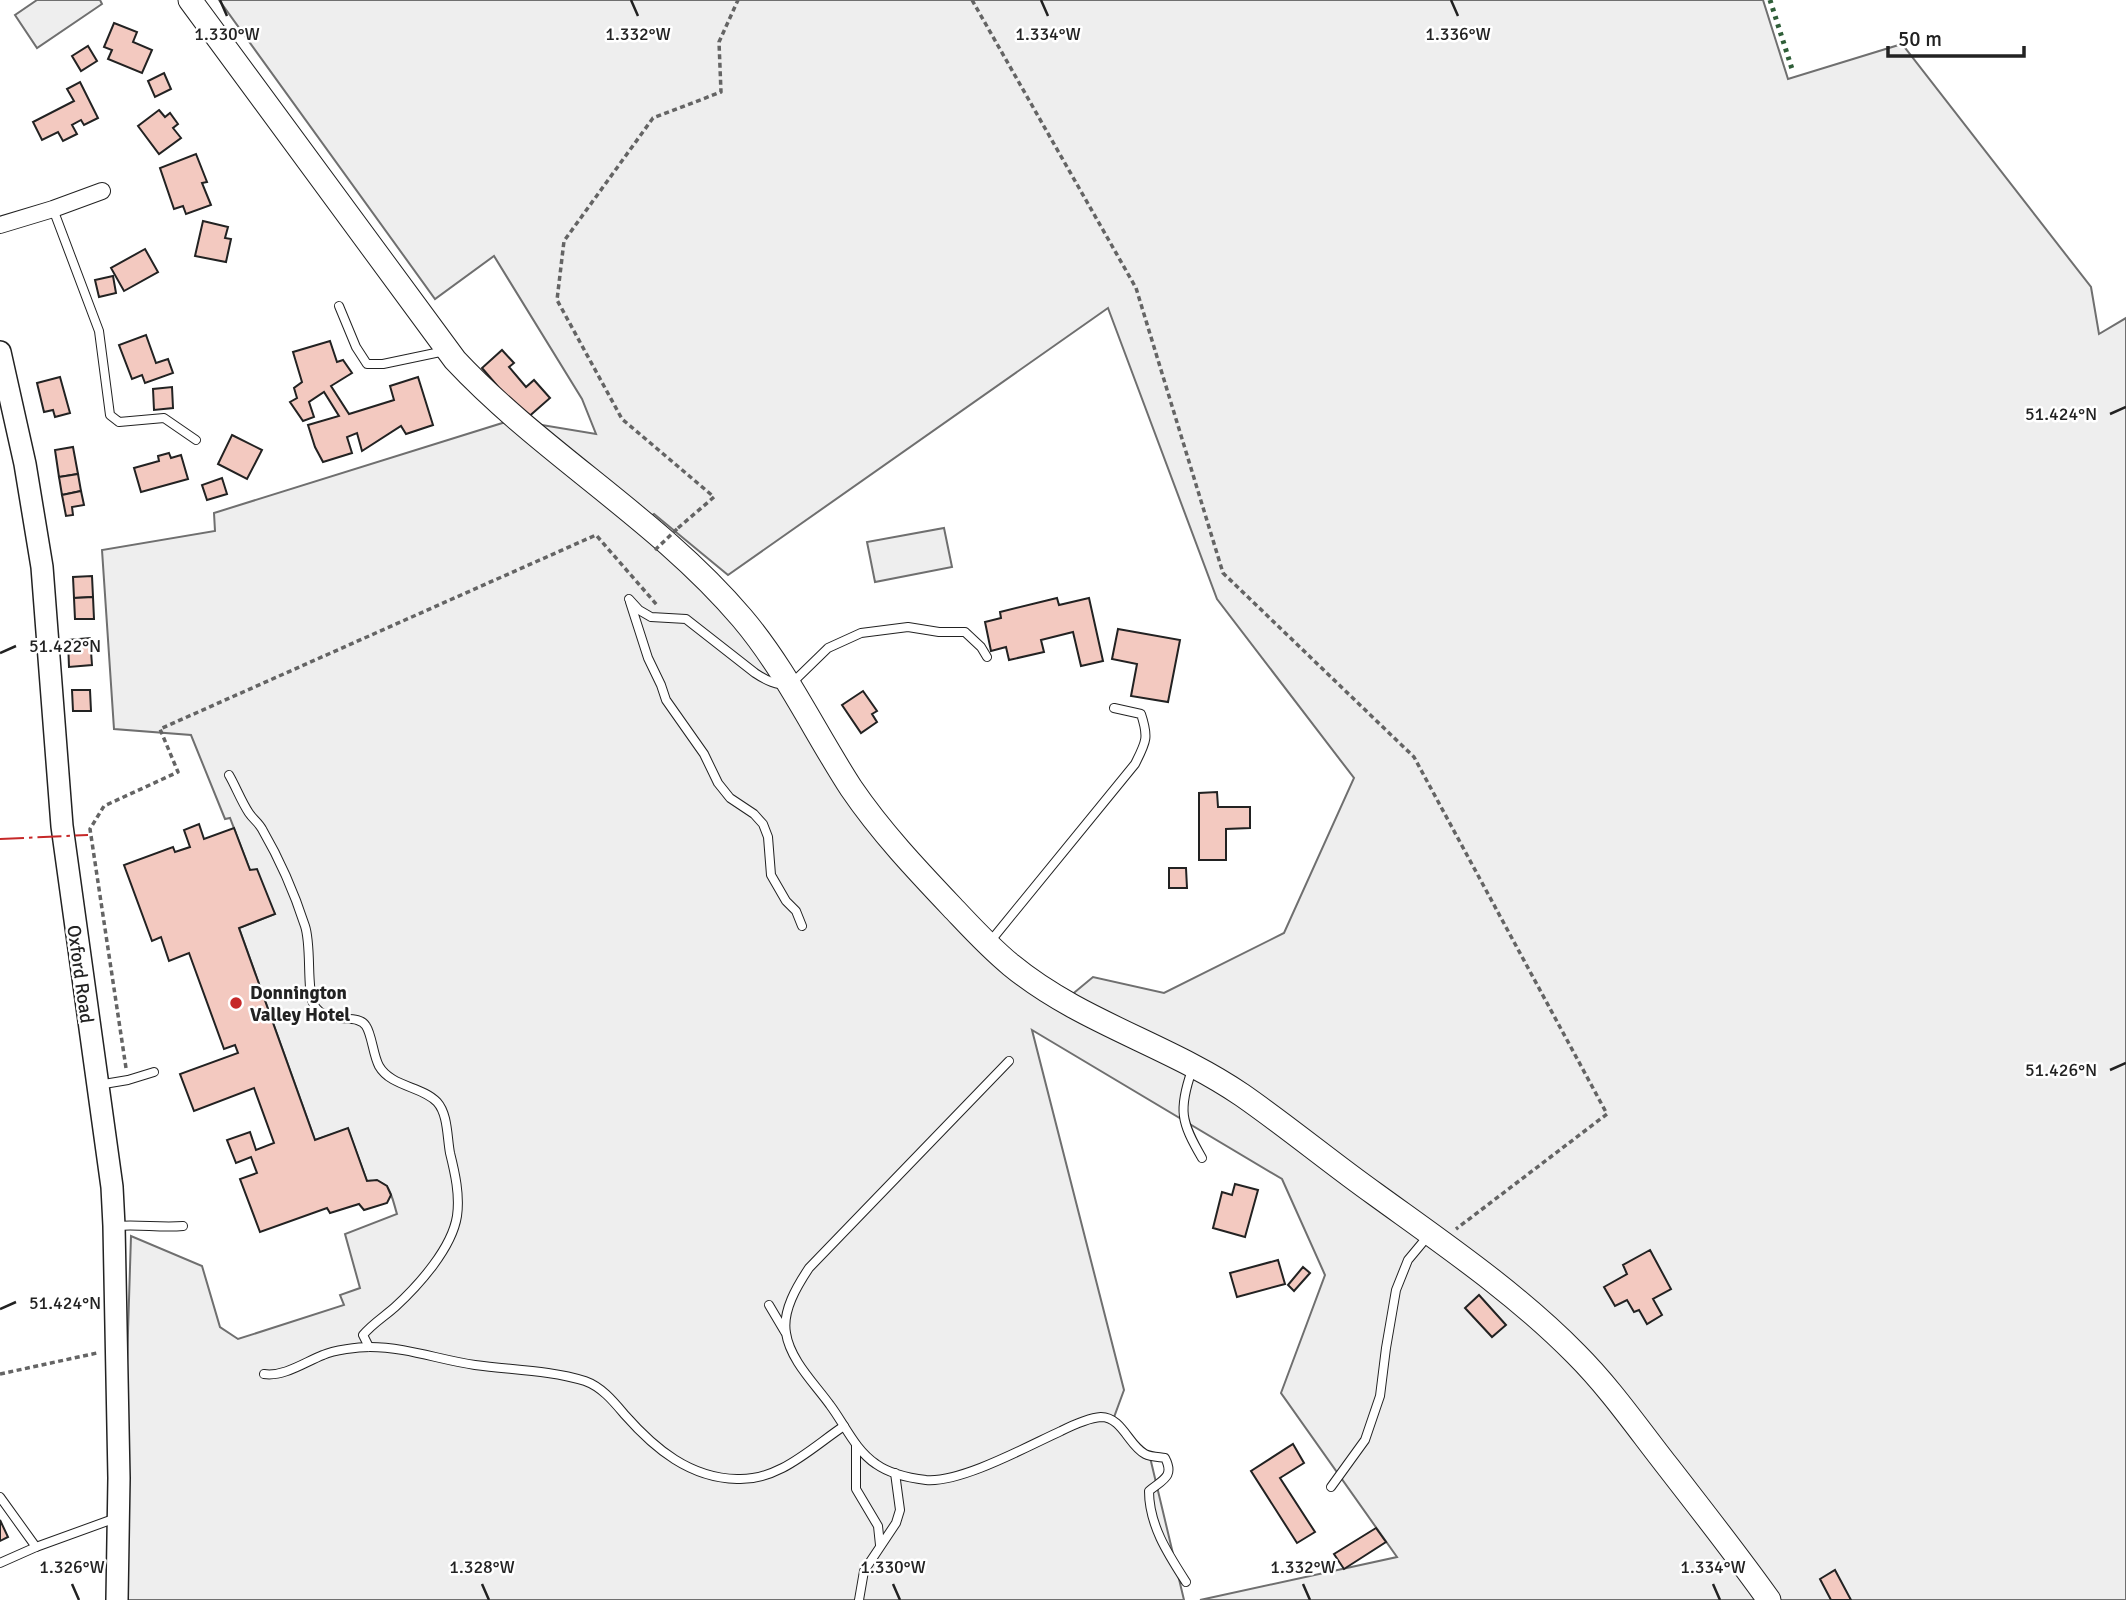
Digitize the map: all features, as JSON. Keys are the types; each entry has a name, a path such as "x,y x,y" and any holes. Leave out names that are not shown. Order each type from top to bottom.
{"main road":[{"path":"190,0 448,350 478,385 503,408 650,529 715,589 750,628 790,685 854,792 890,840 988,945 1034,984 1067,1005 1193,1067 1242,1095 1435,1237 1524,1308 1595,1374 1769,1600"}],"street":[{"path":"0,225 102,191"},
{"name":"Oxford Road","path":"0,352 17,422 40,556 62,826 112,1186 117,1600"}],"lane":[{"path":"53,209 99,331 110,415 119,422 164,418 196,440"},
{"path":"339,306 356,347 367,364 383,364 448,350"},
{"path":"802,926 796,911 771,876 768,837 763,824 754,814 730,798 718,783 704,754 666,700 648,659 629,599 639,610 651,617 686,619 766,681 780,685 790,685 828,648 861,633 908,627 939,632 965,632 981,647 987,657"},
{"path":"988,945 1135,764 1147,732 1141,714 1114,708"},
{"path":"229,775 249,814 259,824 278,859 298,906 307,934 312,999 316,1009 339,1019 358,1020 366,1026 379,1067 404,1085 437,1101 443,1112 457,1186 457,1213 453,1232 430,1268 396,1306 363,1335 369,1347"},
{"path":"786,1332 791,1301 809,1268 1009,1061"},
{"path":"1193,1067 1184,1094 1182,1111 1189,1135 1202,1158"},
{"path":"98,1085 154,1072"},
{"path":"114,1226 183,1226"},
{"path":"1331,1487 1365,1440 1380,1396 1396,1290 1408,1260 1435,1237"},
{"path":"769,1305 786,1332 800,1364 856,1445 877,1465 895,1473 927,1480 942,1480 967,1473 1069,1427 1106,1417 1120,1427 1147,1456 1166,1458 1168,1461 1169,1473 1166,1479 1149,1491 1149,1501 1158,1534 1186,1582"},
{"path":"264,1374 294,1368 330,1352 369,1347 407,1351 473,1365 568,1377 588,1382 603,1391 665,1455 685,1466 736,1479 755,1478 775,1472 844,1426"},
{"path":"856,1445 856,1489 878,1526 880,1545"},
{"path":"859,1600 864,1571 896,1523 900,1510 895,1473"},
{"path":"0,1497 36,1548"},
{"path":"0,1563 118,1517"}],"path":[{"path":"682,524 714,497 622,419 557,300 564,242 653,118 721,92 719,42 738,0"},
{"path":"972,0 1136,288 1223,573 1414,757 1607,1114 1435,1237"},
{"path":"655,550 678,528"},
{"path":"128,1080 90,830 104,806 178,772 160,729 596,535 669,619"},
{"path":"0,1374 116,1349"}],"shaded area":[{"path":"37,0 100,0 102,4 37,48 15,15"},
{"path":"219,0 1763,0 1788,79 1902,44 2091,287 2099,334 2126,318 2126,1600 1200,1600 1397,1557 1281,1393 1325,1275 1282,1179 1032,1030 1124,1390 1113,1420 1149,1453 1184,1600 126,1600 126,1395 131,1236 202,1266 220,1327 238,1339 344,1305 340,1295 360,1288 345,1234 397,1214 389,1190 381,1183 367,1181 348,1129 315,1140 239,928 275,914 250,870 230,818 225,819 191,735 114,729 102,550 215,531 214,513 512,420 596,434 582,399 494,256 435,299","holes":["1108,308 1217,599 1354,778 1284,933 1164,993 1093,977 1063,1002 890,840 715,589 636,525 654,514 728,575"]},
{"path":"944,528 952,567 875,582 867,542"}],"building":[{"path":"114,23 137,32 133,42 152,50 142,73 108,59 112,50 104,47"},
{"path":"88,46 97,61 81,71 72,56"},
{"path":"164,73 171,89 155,97 148,81"},
{"path":"80,82 98,118 84,125 81,120 72,125 77,134 63,141 58,132 42,140 33,122 74,101 67,89"},
{"path":"159,110 165,117 170,113 178,124 173,128 181,138 159,154 138,126"},
{"path":"196,154 207,182 202,183 211,205 186,214 183,206 174,209 160,168"},
{"path":"203,221 228,227 225,238 231,239 226,262 195,256"},
{"path":"145,249 158,272 124,291 111,268"},
{"path":"113,276 116,293 99,297 95,280"},
{"path":"146,335 156,363 168,359 173,373 145,383 142,375 132,379 119,345"},
{"path":"330,341 337,362 343,360 352,373 331,386 349,414 394,400 390,386 418,377 433,425 406,434 401,426 362,451 357,433 347,437 352,453 323,462 308,425 339,416 324,392 309,402 314,417 303,421 290,402 297,398 294,388 302,382 293,352"},
{"path":"502,350 514,363 509,367 526,387 534,380 550,398 526,419 482,368"},
{"path":"60,377 70,413 55,417 53,410 44,412 37,383"},
{"path":"172,387 173,408 154,410 153,389"},
{"path":"232,435 262,450 247,479 218,464"},
{"path":"73,447 78,474 59,477 55,450"},
{"path":"169,453 171,458 181,455 188,479 141,492 134,468 159,461 158,456"},
{"path":"78,474 81,491 62,495 59,477"},
{"path":"222,478 227,494 207,500 202,485"},
{"path":"81,491 84,505 72,507 73,515 66,516 62,495"},
{"path":"92,576 93,597 74,598 73,577"},
{"path":"93,597 94,619 75,619 74,598"},
{"path":"1057,598 1059,605 1089,598 1103,661 1081,666 1073,632 1041,640 1044,652 1009,660 1006,647 991,651 985,622 1001,618 1000,612"},
{"path":"1118,629 1180,640 1168,702 1131,696 1137,664 1112,659"},
{"path":"90,638 92,665 69,667 68,640"},
{"path":"72,690 90,690 91,711 73,711"},
{"path":"863,691 877,711 872,714 877,722 861,733 842,705"},
{"path":"1217,792 1218,807 1250,807 1250,828 1226,829 1226,860 1199,860 1199,793"},
{"name":"Donnington Valley Hotel","path":"199,824 204,839 234,828 250,870 257,869 275,914 239,928 315,1140 348,1128 367,1181 377,1180 387,1186 391,1195 387,1203 364,1210 359,1204 330,1213 327,1208 260,1232 240,1179 257,1173 251,1157 236,1163 227,1140 250,1132 256,1150 274,1143 254,1088 194,1111 180,1074 238,1053 235,1045 224,1049 189,953 169,961 161,937 152,941 124,865 173,847 175,852 190,847 184,830"},
{"path":"1169,868 1186,868 1187,888 1169,888"},
{"path":"1235,1184 1258,1190 1245,1237 1213,1228 1222,1192 1232,1195"},
{"path":"1650,1250 1671,1289 1653,1299 1662,1315 1647,1324 1639,1310 1634,1312 1627,1300 1615,1306 1604,1287 1627,1274 1623,1265"},
{"path":"1278,1260 1285,1284 1237,1297 1230,1273"},
{"path":"1303,1267 1310,1273 1294,1291 1288,1285"},
{"path":"1479,1295 1506,1325 1492,1337 1465,1308"},
{"path":"1293,1444 1304,1463 1280,1478 1315,1532 1297,1543 1251,1471"},
{"path":"0,1520 8,1537 0,1541"},
{"path":"1376,1528 1386,1542 1344,1569 1334,1554"},
{"path":"1835,1570 1851,1600 1831,1600 1820,1579"}],"hedge":[{"path":"1770,0 1792,69"}],"power":[{"path":"0,839 88,835"}],"place":[{"name":"Donnington Valley Hotel","path":"236,1003"}]}
